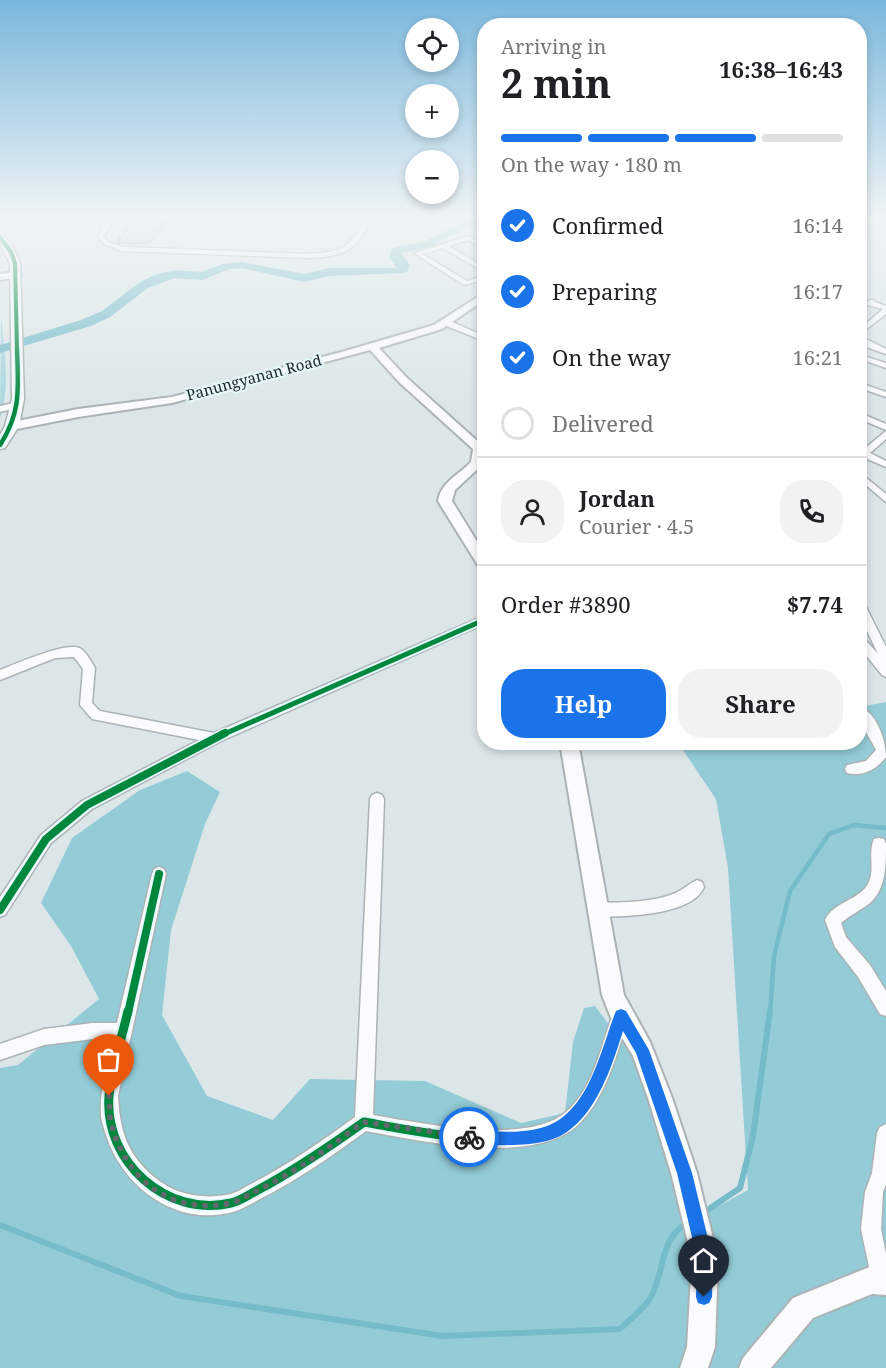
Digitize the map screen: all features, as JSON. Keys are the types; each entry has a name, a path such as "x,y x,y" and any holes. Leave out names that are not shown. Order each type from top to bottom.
{"main road":[{"path":"0,445 12,426 18,405 16,282"},
{"name":"Panungyanan Road","path":"12,426 183,398 447,323 477,301"},
{"path":"372,346 403,380 477,446"},
{"path":"477,463 447,489 444,495 445,501 477,553"},
{"path":"570,750 613,995 621,1015 642,1050 660,1098 684,1173 705,1259 701,1347 694,1368"},
{"path":"753,1368 803,1308 872,1280 884,1281"}],"street":[{"path":"867,326 886,308"},
{"path":"447,323 477,336"},
{"path":"867,343 884,349"},
{"path":"867,359 886,366"},
{"path":"867,388 886,395"},
{"path":"0,409 18,405"},
{"path":"867,419 886,427"},
{"path":"867,450 886,434"},
{"path":"867,457 886,464"},
{"path":"867,482 886,500"},
{"path":"867,620 886,659"},
{"path":"0,910 46,839 87,805 215,738 477,623"},
{"path":"867,649 886,672"},
{"path":"0,675 54,654 77,652 89,668 86,705 96,715 215,738"},
{"path":"852,769 862,769 873,764 883,751 867,720"},
{"path":"364,1122 377,799"},
{"path":"879,844 879,876 874,888 867,897 841,912 833,920 839,943 863,970 886,1008"},
{"path":"159,874 109,1096 111,1122 121,1149 138,1178 160,1195 195,1205 231,1203 283,1178 364,1122 454,1137 518,1138 549,1133 572,1120 592,1092 610,1052 621,1015"},
{"path":"598,910 664,904 679,900 697,886"},
{"path":"0,1052 44,1037 93,1031 123,1031"},
{"path":"884,1281 872,1229 872,1213 874,1192 881,1173 886,1134"}],"shaded area":[{"path":"1,315 6,380 0,418"},
{"path":"886,702 886,1368 0,1368 0,1068 18,1065 99,999 71,946 41,903 72,838 140,790 187,771 220,792 205,824 171,930 162,1015 207,1096 273,1120 310,1079 425,1081 521,1123 565,1113 573,1042 584,1008 595,1006 637,1062 657,1120 684,1225 748,1190 728,868 716,799 683,750 867,750 867,706"}],"waterway":[{"path":"0,349 86,323 106,314 150,282"},
{"path":"770,1013 774,956 790,891 829,834 854,825 886,828"},
{"path":"709,1209 740,1188 753,1136 770,1011"},
{"path":"0,1225 181,1296 443,1336 620,1329 642,1309 652,1295 669,1242 681,1227"}],"cycle path":[{"path":"0,445 12,426 18,399 15,282"},
{"path":"0,910 46,839 87,805 215,738 477,623"},
{"path":"159,874 109,1096 110,1117 118,1143 140,1177 154,1189 189,1204 209,1206 234,1202 298,1168 364,1122 473,1138 532,1137 556,1130 573,1118 590,1095 608,1056 621,1015"}],"way so far":[{"path":"109,1096 111,1122 121,1149 138,1178 160,1195 195,1205 231,1203 283,1178 364,1122 454,1137 469,1137"}],"route":[{"path":"469,1137 518,1138 549,1133 572,1120 592,1092 610,1052 621,1015 642,1050 684,1173 705,1259 704,1297"}]}
